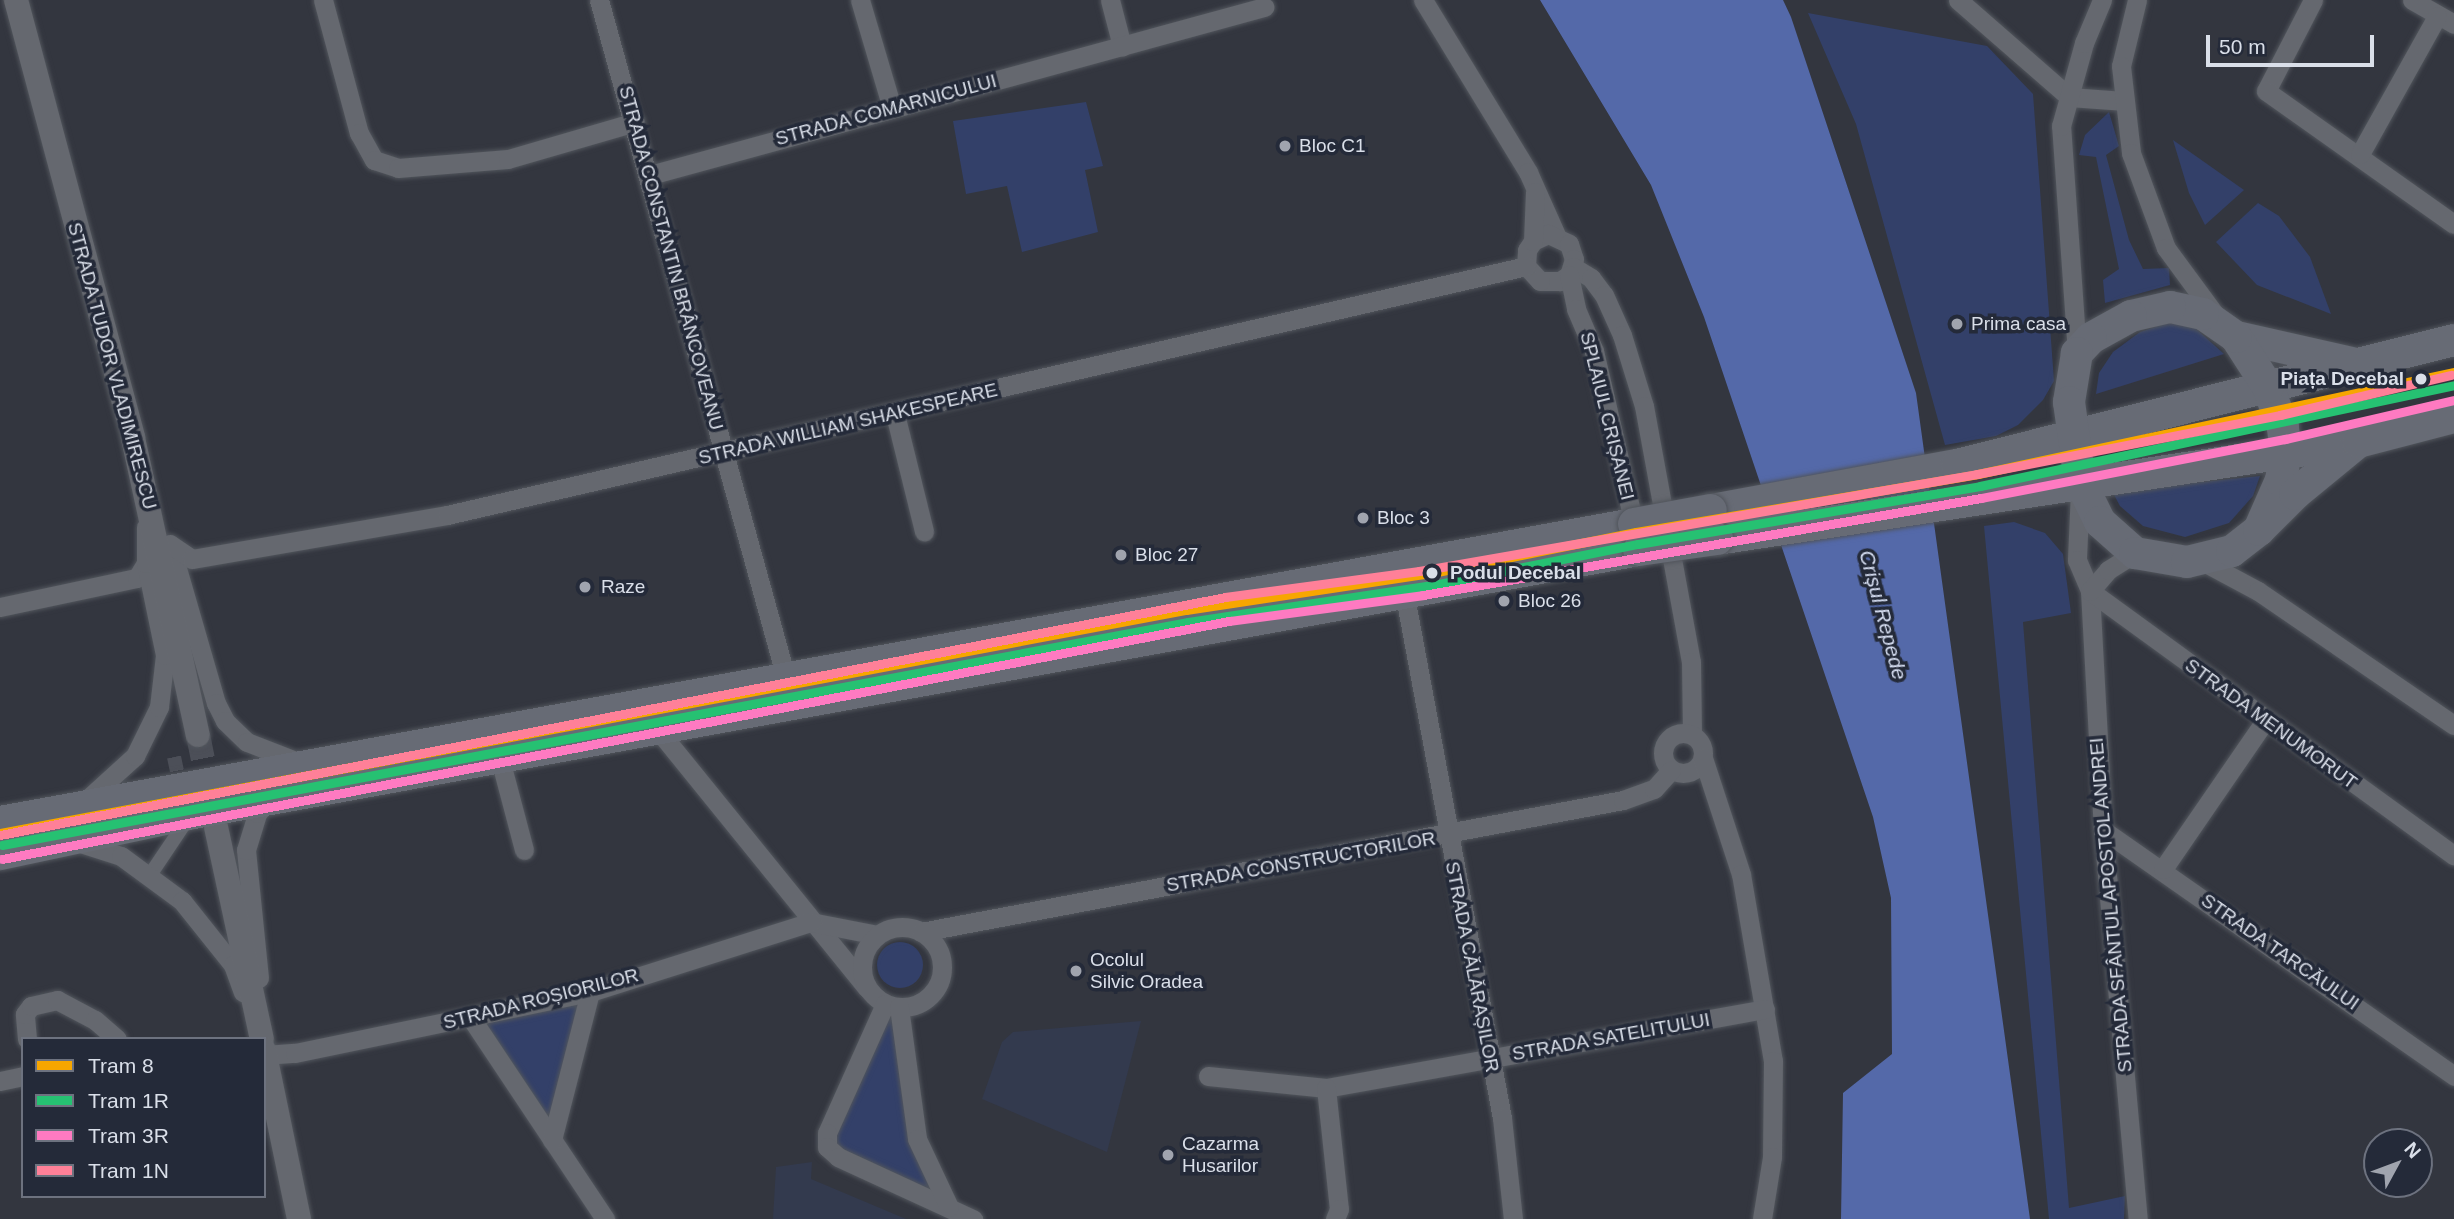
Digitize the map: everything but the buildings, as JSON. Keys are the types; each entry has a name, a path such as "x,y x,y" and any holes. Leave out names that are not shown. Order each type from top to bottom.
{"main road":[{"path":"2259,530 2281,480 2286,453 2283,427 2268,387 2236,337 2203,314 2169,307 2107,326 2077,353 2069,402 2080,481 2100,522 2135,553 2166,561 2204,562 2232,551 2259,530 2358,442"},
{"path":"2236,337 2361,364"},
{"path":"0,854 270,800 1404,591 1957,465 2454,340"},
{"path":"0,822 786,678 1637,537 1964,503 2080,481 2358,442 2454,417"}],"street":[{"name":"STRADA TUDOR VLADIMIRESCU","path":"16,0 151,513 198,735"},
{"path":"323,0 359,133 374,160 398,168 508,159 635,122"},
{"name":"STRADA CONSTANTIN BRÂNCOVEANU","path":"599,0 650,174 786,678"},
{"path":"860,0 892,108"},
{"path":"1110,0 1122,46"},
{"name":"SPLAIUL CRIȘANEI","path":"1423,0 1535,184 1556,235 1573,251 1571,271 1576,309 1594,351 1637,537"},
{"path":"2077,353 2061,126 2102,0"},
{"path":"2137,0 2121,66 2130,153 2166,248 2188,282 2236,337"},
{"path":"2313,0 2266,91 2360,154 2454,224"},
{"path":"2360,154 2445,20 2412,0"},
{"path":"1960,4 2069,97 2125,101"},
{"name":"STRADA COMARNICULUI","path":"650,174 1264,7"},
{"path":"1526,266 1527,250 1533,241 1535,184"},
{"path":"1533,241 1556,235"},
{"name":"SPLAIUL CRIȘANEI","path":"1526,266 1531,275 1550,284 1576,309"},
{"name":"STRADA WILLIAM SHAKESPEARE","path":"197,558 447,515 895,414 1526,266"},
{"path":"1550,284 1571,271 1591,278 1604,295 1622,335 1644,406 1691,662 1692,735"},
{"path":"895,414 924,531"},
{"name":"STRADA SFÂNTUL APOSTOL ANDREI","path":"2080,481 2077,560 2090,591 2104,830 2138,1219"},
{"path":"151,513 171,545 181,555 197,558"},
{"path":"76,809 135,756 159,707 166,655 146,563 145,531 151,513"},
{"path":"171,545 225,721 247,742 308,766"},
{"path":"2090,591 2108,570 2135,553"},
{"path":"180,577 197,558"},
{"path":"2204,562 2258,591 2454,725"},
{"path":"0,607 137,578 146,563"},
{"name":"STRADA CĂLĂRAȘILOR","path":"1404,591 1447,836 1502,1118 1513,1219"},
{"name":"STRADA MENUMORUT","path":"2090,591 2454,855"},
{"path":"2163,869 2266,719"},
{"path":"657,730 811,922 867,988 892,1006 921,1003 941,976 940,954 921,932 900,926 877,935 811,922"},
{"path":"1703,758 1690,773 1671,770 1662,752 1667,740 1679,733 1692,735 1702,744 1703,758 1741,874 1765,1009 1775,1108 1762,1219"},
{"path":"500,759 524,850"},
{"name":"STRADA CONSTRUCTORILOR","path":"921,932 1447,836 1631,798 1654,789 1671,770"},
{"path":"260,1037 264,1012 245,864 251,826 270,800"},
{"path":"149,876 187,820"},
{"path":"216,827 257,1037"},
{"name":"STRADA TARCĂULUI","path":"2104,830 2454,1076"},
{"path":"66,841 102,848 149,876 183,901 233,965 256,1037"},
{"name":"STRADA ROȘIORILOR","path":"266,1044 471,1018 590,992 811,922"},
{"path":"867,988 863,955 877,935"},
{"path":"552,1140 590,992"},
{"path":"27,1037 25,1014 31,1006 57,1000 95,1020 115,1037"},
{"path":"892,1006 827,1133 827,1147 838,1157 973,1219"},
{"path":"892,1006 917,1139 949,1207"},
{"name":"STRADA SATELITULUI","path":"1208,1076 1326,1088 1765,1009"},
{"path":"471,1018 605,1219"},
{"path":"266,1075 299,1219"},
{"path":"0,1081 21,1076"},
{"path":"1326,1088 1339,1209 1335,1219"}],"shaded area":[{"path":"1808,13 1987,46 2033,94 2054,381 2043,400 2018,425 1996,436 1945,445 1856,124"},
{"path":"1086,102 1103,166 1085,170 1098,232 1022,252 1007,186 966,194 953,121"},
{"path":"2109,112 2119,146 2106,155 2129,240 2143,269 2169,268 2170,285 2105,303 2103,280 2119,269 2096,157 2079,155 2085,135"},
{"path":"2173,140 2244,190 2205,225 2189,193"},
{"path":"2258,203 2279,216 2310,257 2331,314 2257,285 2216,242"},
{"path":"2167,323 2193,326 2224,354 2096,394 2099,373 2113,352 2140,332"},
{"path":"2260,476 2253,496 2229,523 2185,537 2143,526 2120,506 2112,491"},
{"path":"2014,522 2045,533 2063,554 2071,613 2023,622 2069,1208 2125,1196 2124,1219 2049,1219 1984,526"},
{"path":"900,942 917,948 923,965 917,982 900,988 883,982 877,965 883,948"},
{"path":"590,992 552,1140 471,1018"},
{"path":"892,1006 909,1099 949,1207 827,1147"},
{"path":"1141,1021 1107,1152 982,1099 1002,1042 1013,1032"},
{"path":"812,1162 811,1179 906,1219 773,1219 776,1167"}],"water":[{"name":"Crișul Repede","path":"1540,0 1783,0 1791,17 1916,393 2030,1219 1841,1219 1843,1093 1892,1054 1891,898 1873,817 1704,317 1651,185"}],"tunnel":[{"path":"198,735 211,799"},
{"path":"174,757 181,791"}],"tram line":[{"name":"8","path":"0,833 1186,610 1432,573 1636,532 1978,474 2454,372"},
{"name":"1N","path":"0,835 1225,597 1419,571 1977,474 2280,415 2451,375"},
{"name":"1R","path":"2,845 1188,622 1434,585 1638,544 1980,486 2454,385"},
{"name":"3R","path":"2,859 1229,621 1423,595 1981,498 2285,439 2454,400"}],"place":[{"name":"Bloc C1","path":"1285,146"},
{"name":"Prima casa","path":"1957,324"},
{"name":"Piața Decebal","path":"2421,379"},
{"name":"Bloc 3","path":"1363,518"},
{"name":"Bloc 27","path":"1121,555"},
{"name":"Podul Decebal","path":"1432,573"},
{"name":"Raze","path":"585,587"},
{"name":"Bloc 26","path":"1504,601"},
{"name":"Ocolul Silvic Oradea","path":"1076,971"},
{"name":"Cazarma Husarilor","path":"1168,1155"}]}
